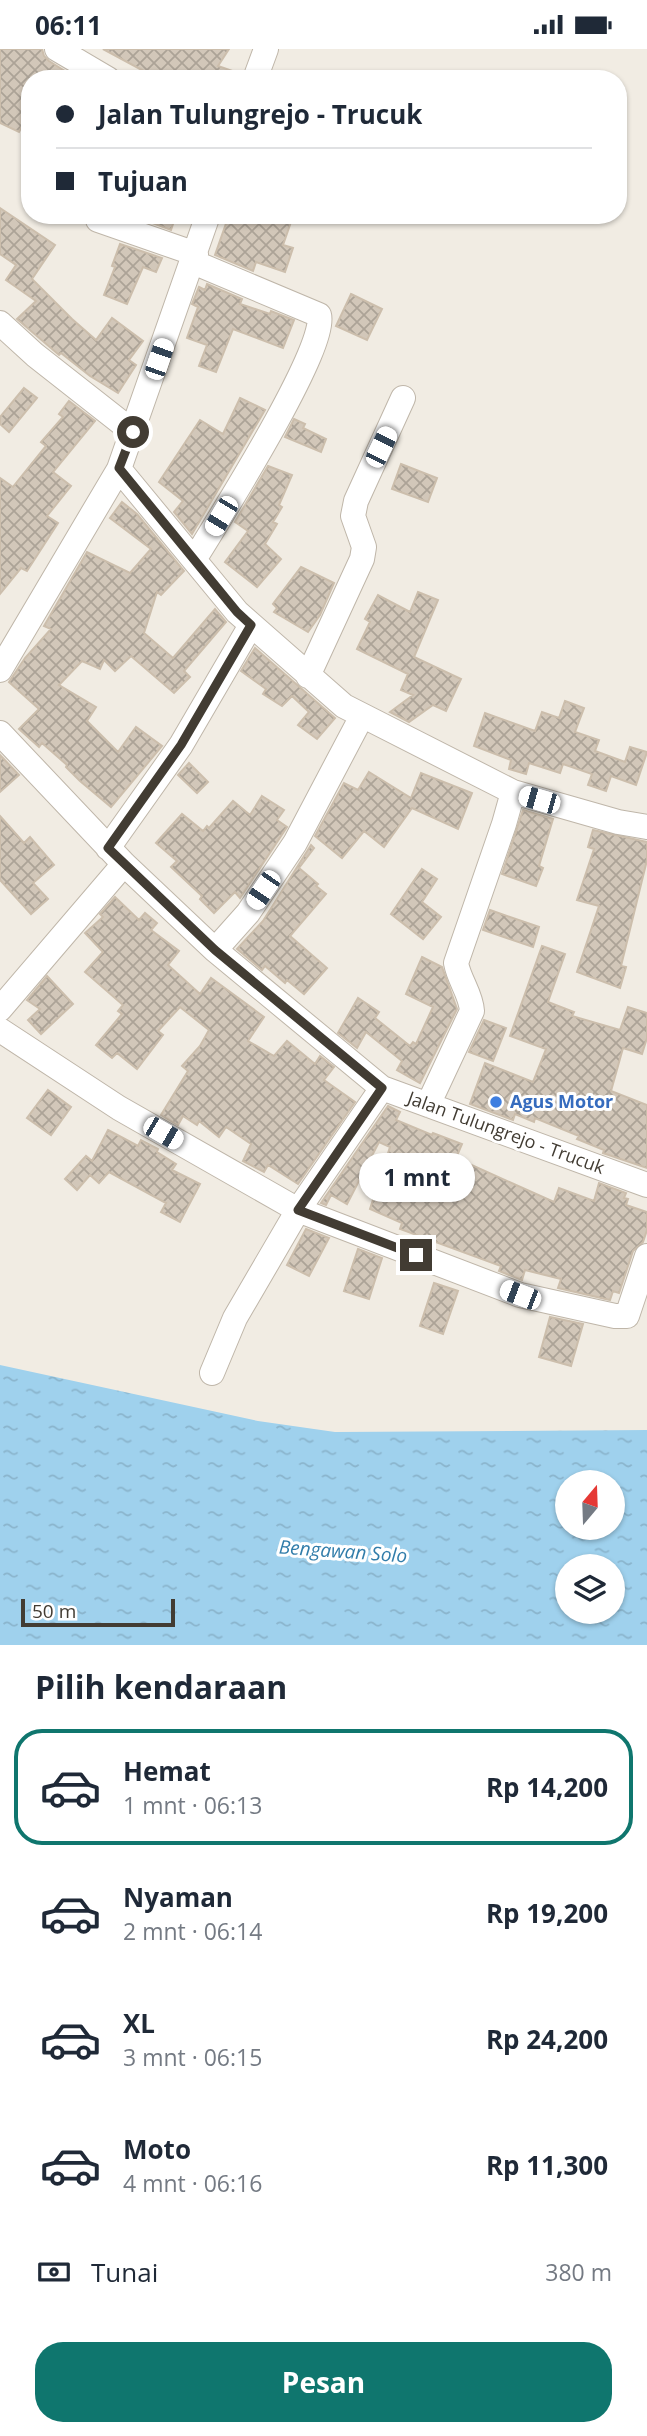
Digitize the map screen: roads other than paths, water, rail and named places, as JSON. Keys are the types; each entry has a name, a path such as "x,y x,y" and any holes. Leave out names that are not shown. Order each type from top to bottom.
{"street":[{"path":"57,49 93,70"},
{"path":"258,70 266,49"},
{"path":"108,224 195,258 319,315 315,338 287,405 194,560"},
{"path":"0,670 119,468 205,224"},
{"path":"0,323 35,355 133,432"},
{"path":"309,676 362,559 364,547 353,516 356,501 403,398"},
{"path":"119,468 237,612 344,706 513,792 618,822 647,827"},
{"path":"0,1009 116,856 251,625"},
{"path":"215,950 247,913 295,843 362,716"},
{"name":"Jalan Tulungrejo - Trucuk","path":"0,733 116,856 215,950 382,1088 647,1185"},
{"path":"428,1105 472,1011 457,973 456,963 513,792"},
{"path":"0,1030 119,1108 298,1210 520,1295 615,1316 637,1317 647,1256"},
{"path":"212,1373 235,1318 298,1210 382,1088"}],"water":[{"name":"Bengawan Solo","path":"0,1365 258,1421 335,1432 647,1430 647,1645 0,1645"}],"place":[{"name":"Agus Motor","path":"496,1102"}]}
